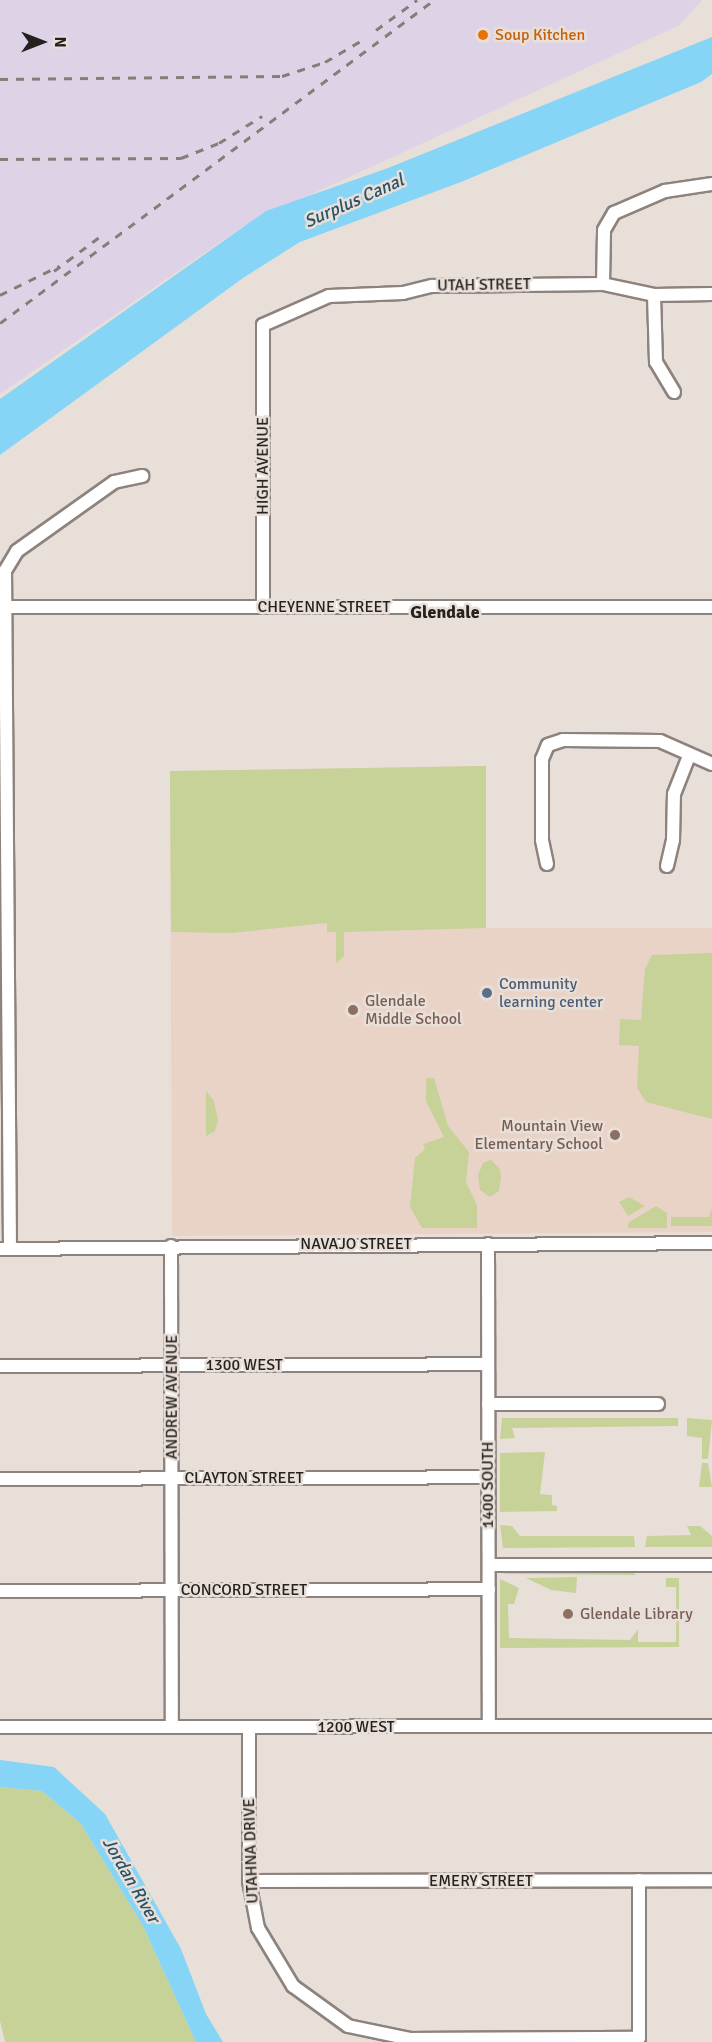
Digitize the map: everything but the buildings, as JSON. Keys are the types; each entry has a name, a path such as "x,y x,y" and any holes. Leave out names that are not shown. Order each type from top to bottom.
{"street":[{"path":"603,284 604,230 614,213 665,191 712,184"},
{"name":"UTAH STREET","path":"263,324 329,296 403,293 444,285 603,284 654,295 712,294"},
{"path":"654,295 656,362 674,392"},
{"name":"HIGH AVENUE","path":"263,324 263,607"},
{"path":"5,1249 8,607 5,572 17,550 114,482 142,476"},
{"name":"CHEYENNE STREET","path":"8,607 712,607"},
{"path":"547,864 542,840 542,771 548,745 563,740 648,740 712,764"},
{"path":"667,866 673,840 674,794 689,756"},
{"name":"NAVAJO STREET","path":"5,1249 712,1243"},
{"name":"1400 SOUTH","path":"488,1244 489,1726"},
{"name":"ANDREW AVENUE","path":"171,1246 172,1727"},
{"name":"1300 WEST","path":"0,1366 488,1364"},
{"path":"488,1404 658,1404"},
{"name":"CLAYTON STREET","path":"0,1479 488,1478"},
{"path":"489,1565 712,1565"},
{"name":"CONCORD STREET","path":"0,1591 489,1589"},
{"name":"1200 WEST","path":"0,1727 712,1726"},
{"name":"UTAHNA DRIVE","path":"249,1727 249,1881 258,1928 277,1964 293,1986 340,2021 372,2033 410,2039 542,2041 639,2038 639,1880"},
{"name":"EMERY STREET","path":"249,1881 712,1880"}],"shaded area":[{"path":"0,0 702,0 680,25 245,225 0,394"},
{"name":"Glendale Middle School","path":"486,766 486,928 712,928 712,1232 172,1236 170,771"}],"green space":[{"path":"486,766 486,928 344,932 344,956 336,963 336,932 327,932 327,923 231,933 171,932 170,771"},
{"path":"712,953 712,1119 646,1102 637,1088 639,1046 619,1045 620,1019 641,1020 645,969 652,955"},
{"path":"426,1078 434,1078 448,1126 469,1152 466,1182 477,1205 477,1228 422,1228 410,1207 415,1158 425,1149 423,1144 444,1137 426,1101"},
{"path":"206,1091 214,1101 218,1120 215,1131 206,1136"},
{"path":"491,1160 500,1169 501,1177 499,1191 490,1197 480,1190 478,1175 483,1163"},
{"path":"629,1197 645,1206 628,1216 619,1202"},
{"path":"656,1206 667,1213 667,1228 628,1228 628,1223"},
{"path":"712,1208 712,1226 671,1226 671,1217 709,1217"},
{"path":"502,1418 678,1418 678,1426 512,1428 515,1438 500,1439"},
{"path":"687,1418 712,1420 708,1459 702,1459 702,1438 687,1436"},
{"path":"545,1452 540,1494 552,1495 552,1505 557,1506 557,1511 500,1512 500,1453"},
{"path":"702,1463 708,1463 712,1487 699,1487"},
{"path":"500,1525 512,1526 520,1536 634,1536 635,1547 503,1548"},
{"path":"687,1526 700,1526 712,1536 712,1547 645,1547 647,1536 691,1535"},
{"path":"507,1573 634,1573 636,1575 502,1574"},
{"path":"577,1577 576,1593 551,1590 526,1578"},
{"path":"666,1578 679,1578 679,1647 500,1648 500,1579 519,1588 514,1604 508,1604 509,1638 630,1640 638,1629 638,1642 676,1642 676,1587 666,1587"},
{"path":"0,1787 42,1791 81,1824 143,1926 196,2042 5,2042 0,2021"}],"water":[{"name":"Surplus Canal","path":"712,37 712,74 701,82 461,182 300,242 243,278 0,455 0,399 266,211 388,168"},
{"name":"Jordan River","path":"0,1760 54,1767 105,1814 181,1949 206,2014 223,2042 196,2042 143,1926 81,1824 42,1791 0,1787"}],"railway":[{"path":"376,30 417,0"},
{"path":"0,323 434,0"},
{"path":"0,79 282,76 325,62 364,39"},
{"path":"0,159 181,158 219,143 262,116"},
{"path":"54,271 102,235"},
{"path":"0,295 59,266"}],"place":[{"name":"Soup Kitchen","path":"483,35"},
{"name":"Community learning center","path":"487,993"},
{"name":"Glendale Middle School","path":"353,1010"},
{"name":"Mountain View Elementary School","path":"615,1135"},
{"name":"Glendale Library","path":"568,1614"}],"district":[{"name":"Glendale","path":"445,612"}]}
